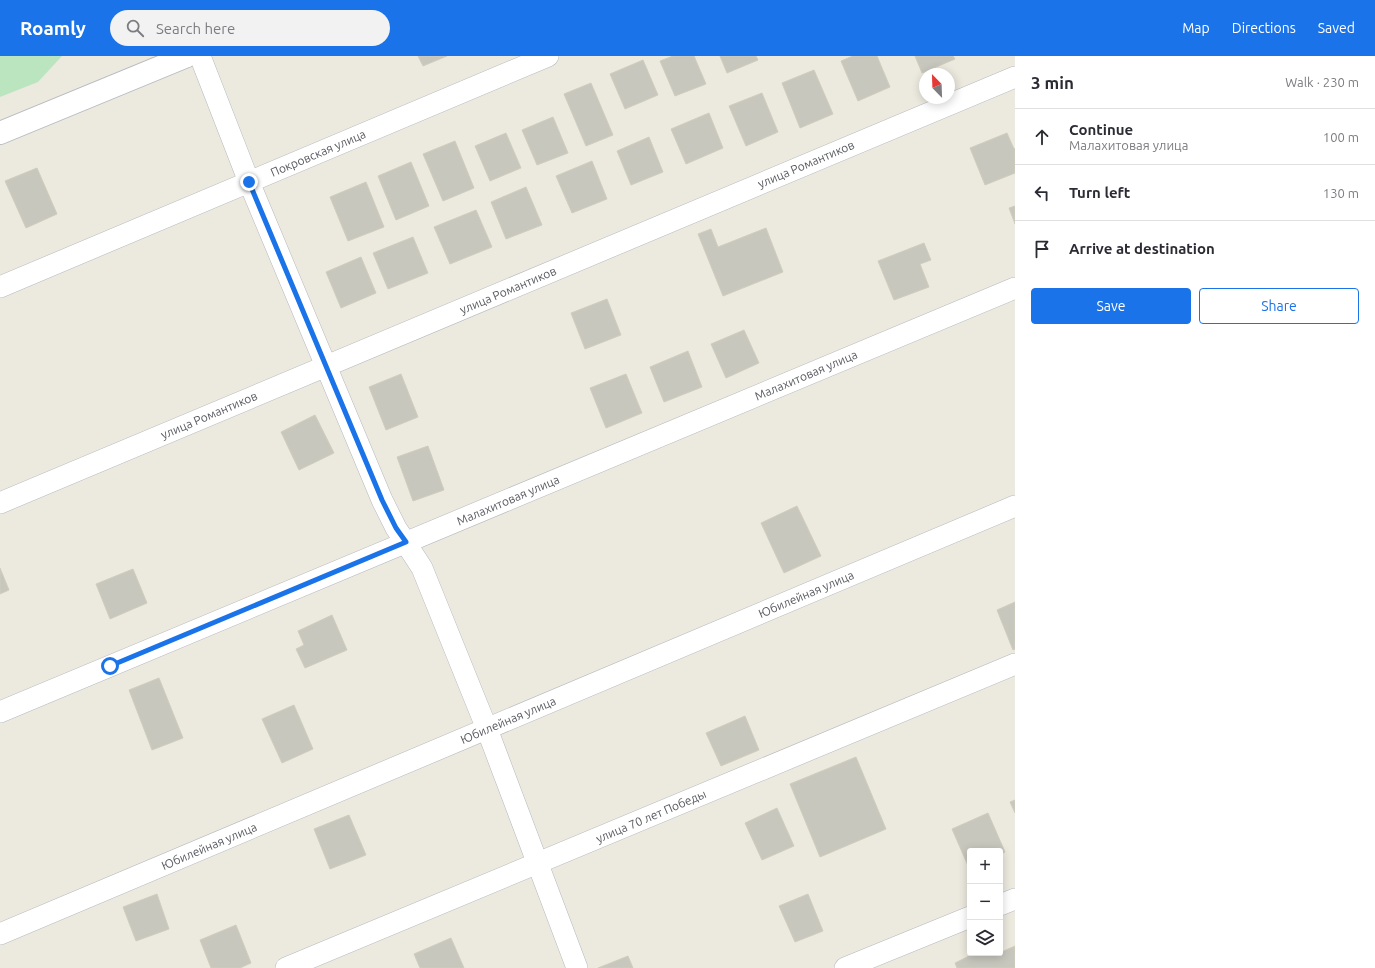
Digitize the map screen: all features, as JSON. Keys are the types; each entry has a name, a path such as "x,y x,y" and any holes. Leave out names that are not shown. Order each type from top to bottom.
{"main road":[{"path":"0,133 187,56"}],"street":[{"path":"200,56 249,182 382,500 396,528 422,568 487,729 577,968"},
{"name":"Покровская улица","path":"0,287 548,56"},
{"name":"улица Романтиков","path":"0,502 1015,77"},
{"name":"Малахитовая улица","path":"0,712 1015,288"},
{"name":"Юбилейная улица","path":"0,934 1015,506"},
{"name":"улица 70 лет Победы","path":"286,968 1015,664"},
{"path":"1003,904 1015,899"},
{"path":"845,968 967,918"}],"green space":[{"path":"0,56 62,56 38,82 0,97"}],"building":[{"path":"418,56 447,56 423,66"},
{"path":"673,56 694,56 706,84 675,96 660,61"},
{"path":"720,56 756,56 758,60 727,73"},
{"path":"853,56 877,56 890,87 858,101 841,61"},
{"path":"915,56 953,56 955,59 934,68 920,68"},
{"path":"643,60 658,95 625,109 610,74"},
{"path":"814,70 833,114 800,128 782,83"},
{"path":"591,83 613,135 586,146 564,94"},
{"path":"762,93 778,132 746,146 729,106"},
{"path":"709,113 723,148 686,164 671,129"},
{"path":"553,117 568,153 537,165 522,130"},
{"path":"506,133 521,168 490,181 475,146"},
{"path":"1007,133 1014,149 1015,148 1015,173 985,185 970,148"},
{"path":"649,137 663,172 631,185 617,151"},
{"path":"455,141 474,188 443,201 423,154"},
{"path":"592,161 607,199 572,213 556,176"},
{"path":"411,162 429,206 396,220 378,176"},
{"path":"37,168 57,214 26,228 5,181"},
{"path":"366,182 384,227 348,241 330,197"},
{"path":"526,187 542,225 506,239 491,202"},
{"path":"1015,206 1015,224 1009,208"},
{"path":"476,210 492,247 450,264 434,227"},
{"path":"766,228 783,272 723,296 698,234 711,229 718,247"},
{"path":"413,237 428,273 388,289 373,253"},
{"path":"924,243 931,260 920,264 929,287 894,300 878,261"},
{"path":"361,257 376,293 341,308 326,272"},
{"path":"607,299 621,335 585,349 571,313"},
{"path":"744,330 759,363 726,378 711,344"},
{"path":"688,351 702,387 664,402 650,367"},
{"path":"401,374 418,417 386,430 369,387"},
{"path":"626,374 642,413 606,428 590,388"},
{"path":"315,415 334,453 299,470 281,432"},
{"path":"428,446 444,490 413,501 397,457"},
{"path":"797,506 821,556 784,573 761,523"},
{"path":"0,568 9,590 0,594"},
{"path":"133,569 147,603 110,619 96,584"},
{"path":"1015,602 1015,649 1013,650 997,610"},
{"path":"332,615 347,650 305,668 296,649 304,645 298,631"},
{"path":"159,678 183,738 152,750 129,690"},
{"path":"294,705 313,749 282,763 262,719"},
{"path":"745,716 759,750 721,766 706,733"},
{"path":"856,757 886,829 820,857 790,784"},
{"path":"1015,800 1015,813 1010,802"},
{"path":"777,808 794,846 762,860 745,823"},
{"path":"988,813 1005,852 1003,853 1003,848 967,848 967,863 952,829"},
{"path":"349,815 366,855 330,869 314,829"},
{"path":"157,894 169,929 136,941 123,907"},
{"path":"808,894 823,931 795,942 779,906"},
{"path":"236,925 251,963 240,968 211,968 200,940"},
{"path":"451,938 464,968 420,968 414,954"},
{"path":"1015,946 1015,968 957,968 955,963 969,956 1003,956 1003,951"},
{"path":"628,956 633,968 598,968"}],"route":[{"path":"110,666 406,542 396,528 382,500 249,182"}]}
